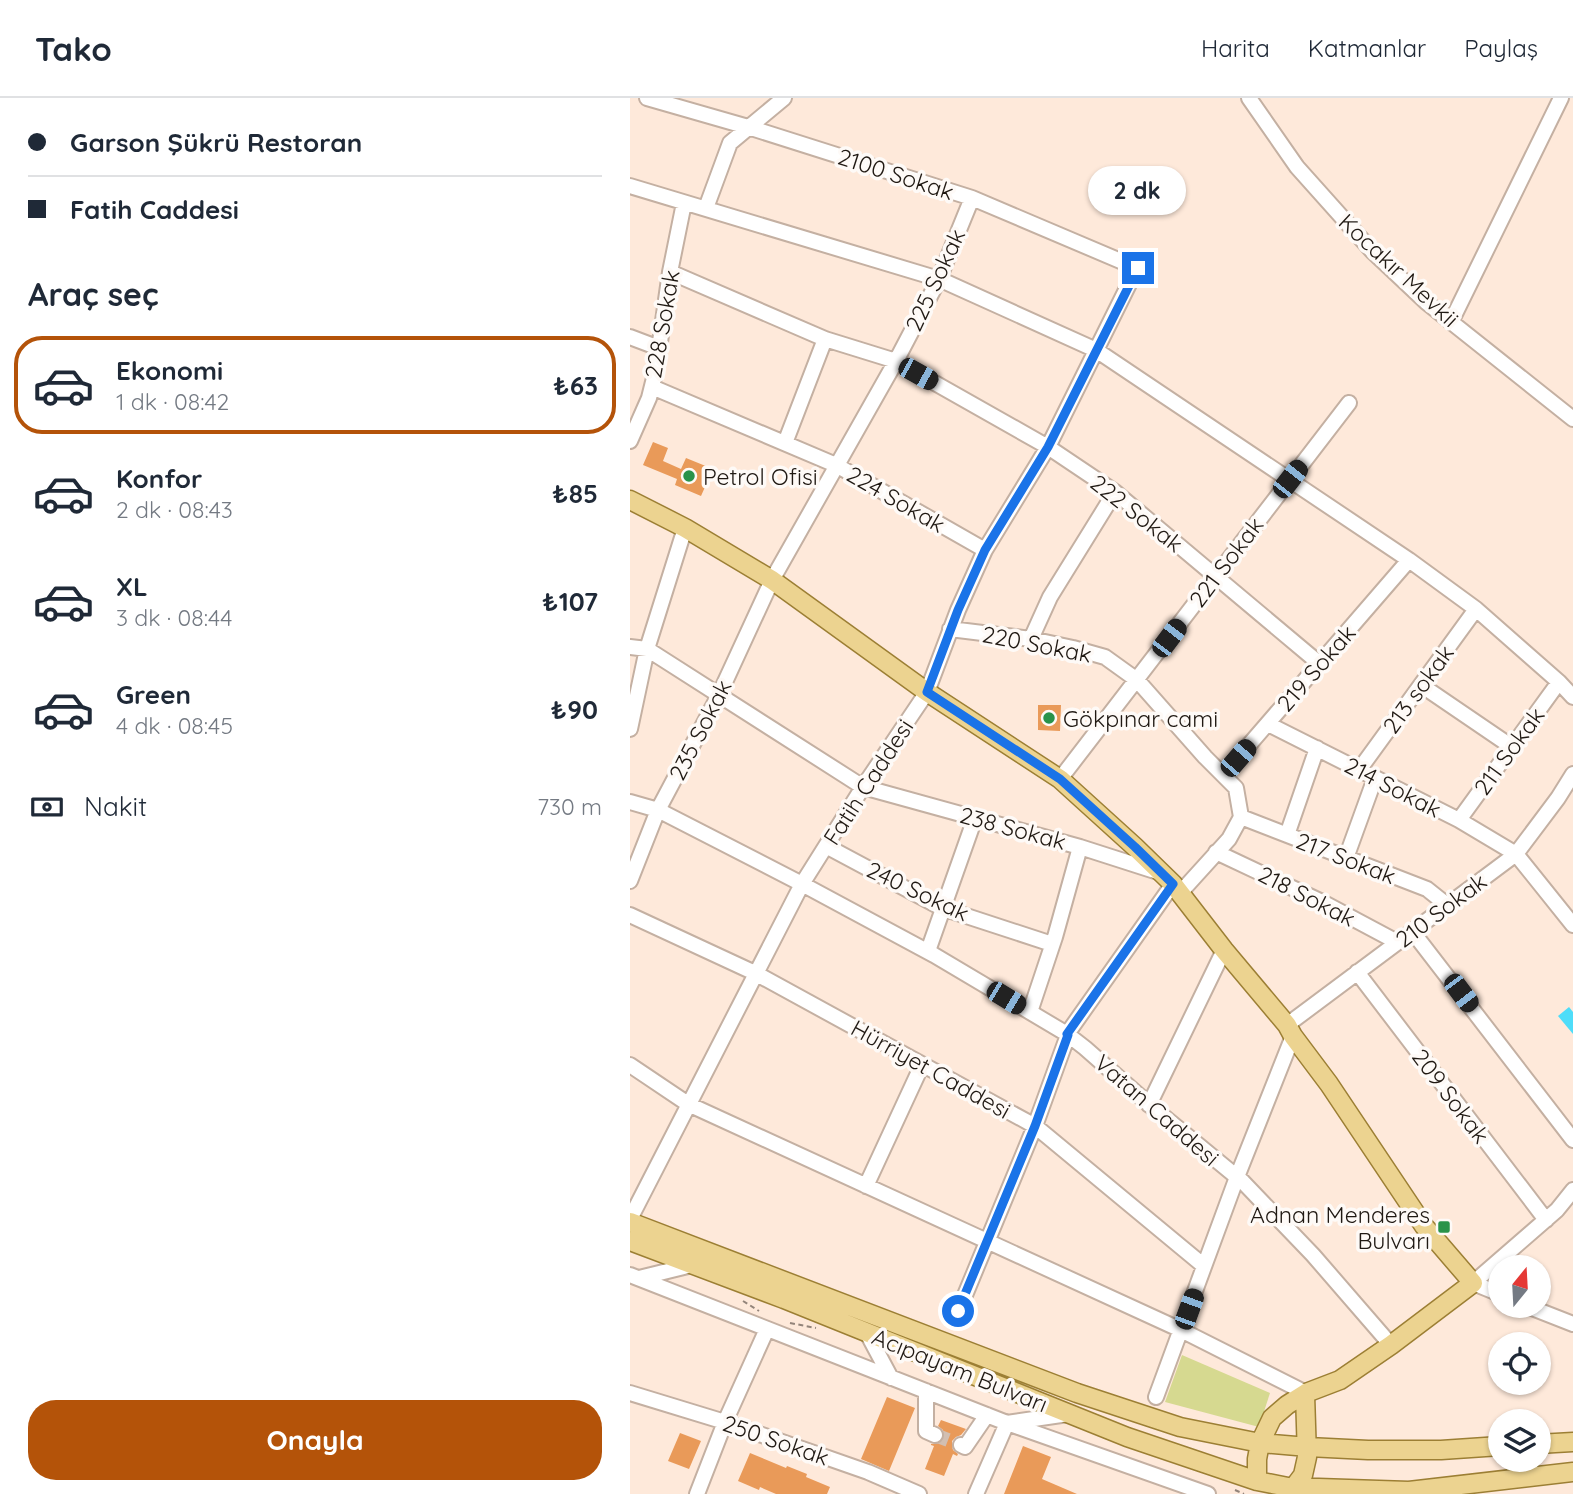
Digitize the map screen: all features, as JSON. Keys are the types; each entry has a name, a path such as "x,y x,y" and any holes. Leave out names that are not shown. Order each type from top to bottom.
{"main road":[{"path":"630,500 685,528 772,580 927,692 1060,779 1172,884 1290,1030 1423,1226 1473,1283 1340,1380 1306,1393 1272,1418 1260,1443 1257,1460 1258,1487"},
{"name":"Acıpayam Bulvarı","path":"630,1220 1077,1393 1180,1427 1260,1443 1308,1447 1441,1450 1488,1447"},
{"name":"Acıpayam Bulvarı","path":"630,1241 784,1299 1068,1414 1258,1487 1409,1492 1573,1472"},
{"path":"1291,1490 1303,1475 1308,1447 1306,1393"},
{"path":"1551,1443 1573,1442"}],"street":[{"name":"2100 Sokak","path":"647,98 972,198 1138,268"},
{"path":"706,208 730,143 784,98"},
{"name":"Kocakır Mevkii","path":"1249,98 1297,167 1373,252 1426,302 1573,419"},
{"path":"1451,322 1561,98"},
{"path":"630,187 939,279 1096,350 1409,560 1476,609 1573,697"},
{"name":"225 Sokak","path":"772,580 896,361 939,279 972,198"},
{"name":"228 Sokak","path":"630,441 652,387 684,203"},
{"name":"Fatih Caddesi","path":"630,1220 802,884 927,692 950,629 985,550 1048,447 1138,268"},
{"path":"670,272 825,339 896,361"},
{"path":"630,337 659,348"},
{"path":"785,443 825,339"},
{"name":"222 Sokak","path":"896,361 1048,447 1115,492 1320,664"},
{"name":"224 Sokak","path":"652,387 836,465 985,550"},
{"name":"221 Sokak","path":"1060,779 1349,403"},
{"path":"1031,639 1050,597 1115,492"},
{"path":"630,729 646,649 685,528"},
{"name":"219 Sokak","path":"1223,775 1409,560"},
{"name":"235 Sokak","path":"630,881 658,810 719,695 772,580"},
{"name":"213 sokak","path":"1359,770 1476,609"},
{"name":"220 Sokak","path":"950,629 1031,639 1105,657 1137,680 1236,788 1241,817"},
{"path":"630,647 646,649"},
{"name":"238 Sokak","path":"646,649 863,787 1080,847 1172,884"},
{"name":"211 Sokak","path":"1459,820 1559,682"},
{"path":"1421,685 1512,747"},
{"name":"214 Sokak","path":"1268,724 1459,820 1516,854"},
{"path":"1287,835 1317,748"},
{"name":"210 Sokak","path":"1290,1030 1357,972 1516,854 1573,774"},
{"path":"1346,858 1375,778"},
{"name":"Vatan Caddesi","path":"630,802 658,810 928,951 1068,1035 1237,1177 1313,1255 1391,1345"},
{"path":"958,1311 1035,1126 1068,1035 1172,884 1216,852 1228,839 1241,817"},
{"name":"217 Sokak","path":"1241,817 1427,889 1447,905"},
{"path":"928,951 975,818"},
{"name":"240 Sokak","path":"826,846 942,908 1052,944"},
{"path":"1030,1012 1080,847"},
{"name":"218 Sokak","path":"1216,852 1322,902 1397,942"},
{"path":"1516,854 1573,925"},
{"name":"Hürriyet Caddesi","path":"630,915 755,973 1035,1126 1204,1266"},
{"path":"1412,931 1573,1140"},
{"path":"1149,1105 1224,950"},
{"name":"209 Sokak","path":"1357,972 1546,1220"},
{"path":"1156,1397 1290,1030"},
{"path":"630,1065 688,1104 1181,1330 1306,1393"},
{"path":"866,1185 922,1065"},
{"path":"1488,1289 1473,1283 1557,1210 1573,1190"},
{"path":"633,1279 692,1265"},
{"path":"633,1279 1007,1423 1208,1494"},
{"path":"1551,1315 1573,1324"},
{"path":"697,1494 725,1422 767,1329"},
{"path":"867,1333 891,1378"},
{"path":"926,1391 926,1431 935,1435"},
{"name":"250 Sokak","path":"630,1393 725,1422 868,1472 919,1494"},
{"path":"1007,1423 1068,1414"},
{"path":"961,1445 965,1447 987,1415"},
{"path":"976,1494 1007,1423"}],"green space":[{"path":"1182,1355 1270,1393 1259,1427 1165,1402"}],"water":[{"path":"1569,1007 1573,1012 1573,1034 1558,1016"}],"building":[{"path":"653,442 668,448 663,461 681,469 686,458 713,469 701,496 675,485 677,479 643,465"},
{"name":"Gökpınar cami","path":"1038,705 1061,705 1060,731 1038,730"},
{"path":"887,1397 915,1408 889,1471 861,1459"},
{"path":"941,1420 966,1429 952,1441 953,1450 958,1454 953,1454 944,1476 925,1469 934,1446 931,1444 940,1443 944,1438 943,1430 938,1426"},
{"path":"680,1433 701,1441 689,1469 668,1461"},
{"path":"1023,1446 1051,1457 1042,1479 1077,1494 1004,1494"},
{"path":"750,1453 807,1474 806,1477 830,1487 827,1494 776,1494 738,1481"}],"tunnel":[{"path":"935,1435 961,1445"}],"place":[{"name":"Petrol Ofisi","path":"689,476"},
{"name":"Gökpınar cami","path":"1049,718"},
{"name":"Adnan Menderes Bulvarı","path":"1444,1227"}],"route":[{"path":"958,1311 1035,1126 1067,1034 1173,884 1060,779 927,692 958,610 985,550 1048,447 1138,268"}]}
